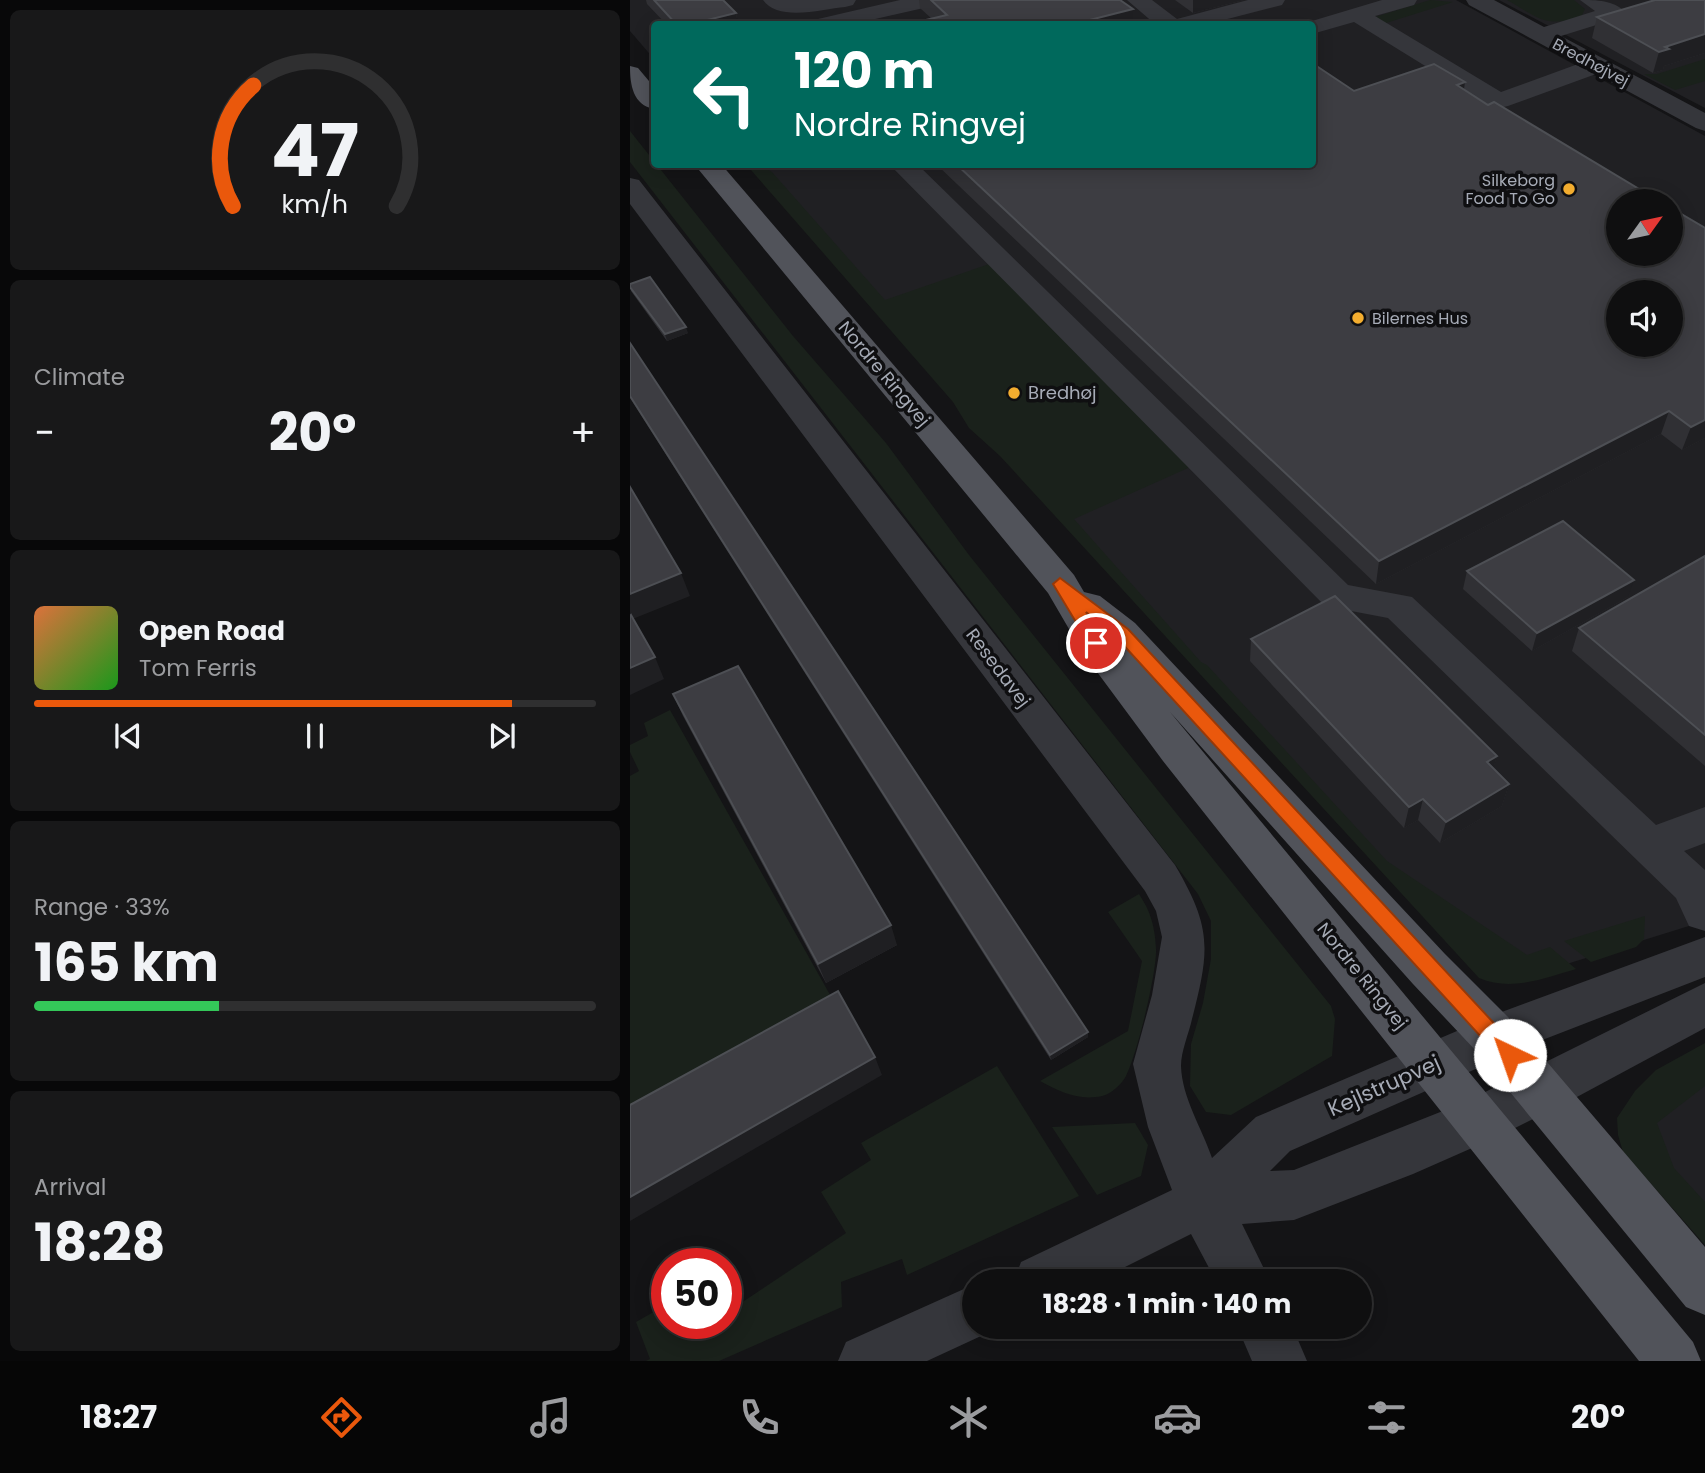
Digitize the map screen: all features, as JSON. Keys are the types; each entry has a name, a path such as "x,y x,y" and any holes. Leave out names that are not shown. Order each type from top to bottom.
{"main road":[{"path":"630,73 651,98"},
{"name":"Nordre Ringvej","path":"710,168 1060,584 1096,643 1177,750 1674,1361"},
{"name":"Nordre Ringvej","path":"1060,584 1122,634 1429,969 1495,1037 1705,1288"}],"street":[{"path":"782,3 845,0"},
{"path":"835,21 888,4 929,0"},
{"path":"1138,0 1165,21"},
{"path":"1195,21 1274,0"},
{"path":"1316,26 1406,0"},
{"name":"Bredhøjvej","path":"1477,0 1705,123"},
{"path":"1591,0 1614,12"},
{"path":"782,3 802,21"},
{"path":"1542,35 1637,6"},
{"path":"1356,14 1499,101 1597,65"},
{"path":"905,168 1338,597 1399,606 1651,845 1691,885 1705,912"},
{"name":"Resedavej","path":"630,186 1160,878 1177,908 1184,937 1175,995 1157,1064 1164,1100 1202,1202 1239,1269"},
{"path":"1651,845 1705,825"},
{"name":"Kejlstrupvej","path":"1065,1269 1202,1202 1273,1134 1495,1037 1705,957"},
{"name":"Kejlstrupvej","path":"1202,1202 1294,1195 1480,1120 1705,1004"},
{"path":"866,1361 962,1317"},
{"path":"1270,1339 1280,1361"}],"shaded area":[{"path":"630,0 1456,0 1705,136 1705,921 1515,980 1484,977 1197,670 751,168 1316,168 1316,21 651,21 651,56 630,31"},
{"path":"1430,0 1453,2 1383,24 1372,18"},
{"path":"1499,0 1705,0 1705,108"},
{"path":"1507,0 1574,0 1585,9 1581,17 1558,22 1535,16"},
{"path":"1705,59 1705,81 1675,90 1644,74 1657,74"},
{"path":"630,131 651,157 651,168 659,168 793,336 886,443 969,555 1331,1006 1335,1019 1332,1056 1231,1115 1206,1112 1190,1086 1191,1044 1203,1003 1211,959 1211,921 1198,894 630,162"},
{"path":"765,168 772,172 885,300 992,263 1197,464 1074,519 1201,662 1207,665 1387,861 1527,955 1550,947 1576,969 1516,984 1479,978 1000,456 969,428 953,402 751,170"},
{"path":"670,710 838,1009 630,1124 630,776 639,771 630,752 630,745 648,736 644,723"},
{"path":"1139,894 1147,907 1156,949 1146,1013 1126,1076 1105,1095 1085,1097 1062,1092 1040,1081 1128,1031 1142,961 1108,912"},
{"path":"1645,916 1644,939 1636,947 1591,962 1564,941"},
{"path":"1705,1043 1705,1086 1657,1123 1674,1168 1705,1202 1705,1245 1623,1152 1617,1118 1635,1091 1656,1070"},
{"path":"1705,1054 1705,1236 1633,1111"},
{"path":"997,1066 1079,1196 907,1275 902,1259 841,1282 842,1307 719,1361 646,1361 650,1359 636,1322 651,1313 651,1339 742,1339 742,1302 846,1233 821,1192 871,1160 861,1143"},
{"path":"1135,1123 1148,1145 1141,1176 1097,1195 1052,1127"}],"building":[{"path":"654,0 723,0 736,13 703,21 673,21"},
{"path":"931,0 1120,0 1133,9 1086,21 922,21 947,15"},
{"path":"1655,0 1705,0 1705,34 1665,47 1669,49 1659,52 1597,17"},
{"name":"Bilernes Hus","path":"1434,64 1465,82 1457,85 1488,105 1494,102 1639,189 1606,189 1606,266 1684,266 1684,216 1705,228 1705,420 1691,427 1669,411 1379,561 960,168 1316,168 1316,66 1354,91"},
{"path":"650,277 686,327 665,334 630,287 630,284"},
{"path":"630,343 1088,1032 1050,1055 630,396"},
{"path":"630,487 681,573 630,594"},
{"path":"1563,521 1634,580 1537,633 1467,571"},
{"path":"1705,556 1705,735 1579,628"},
{"path":"1335,596 1497,756 1487,762 1509,784 1446,822 1423,799 1409,807 1251,639"},
{"path":"630,616 655,657 630,668"},
{"path":"738,666 891,925 818,964 673,694"},
{"path":"838,991 875,1057 630,1197 630,1105"}],"place":[{"name":"Silkeborg Food To Go","path":"1569,189"},
{"name":"Bilernes Hus","path":"1358,318"},
{"name":"Bredhøj","path":"1014,393"}],"route":[{"path":"1096,643 1060,584 1122,634 1510,1055"}]}
